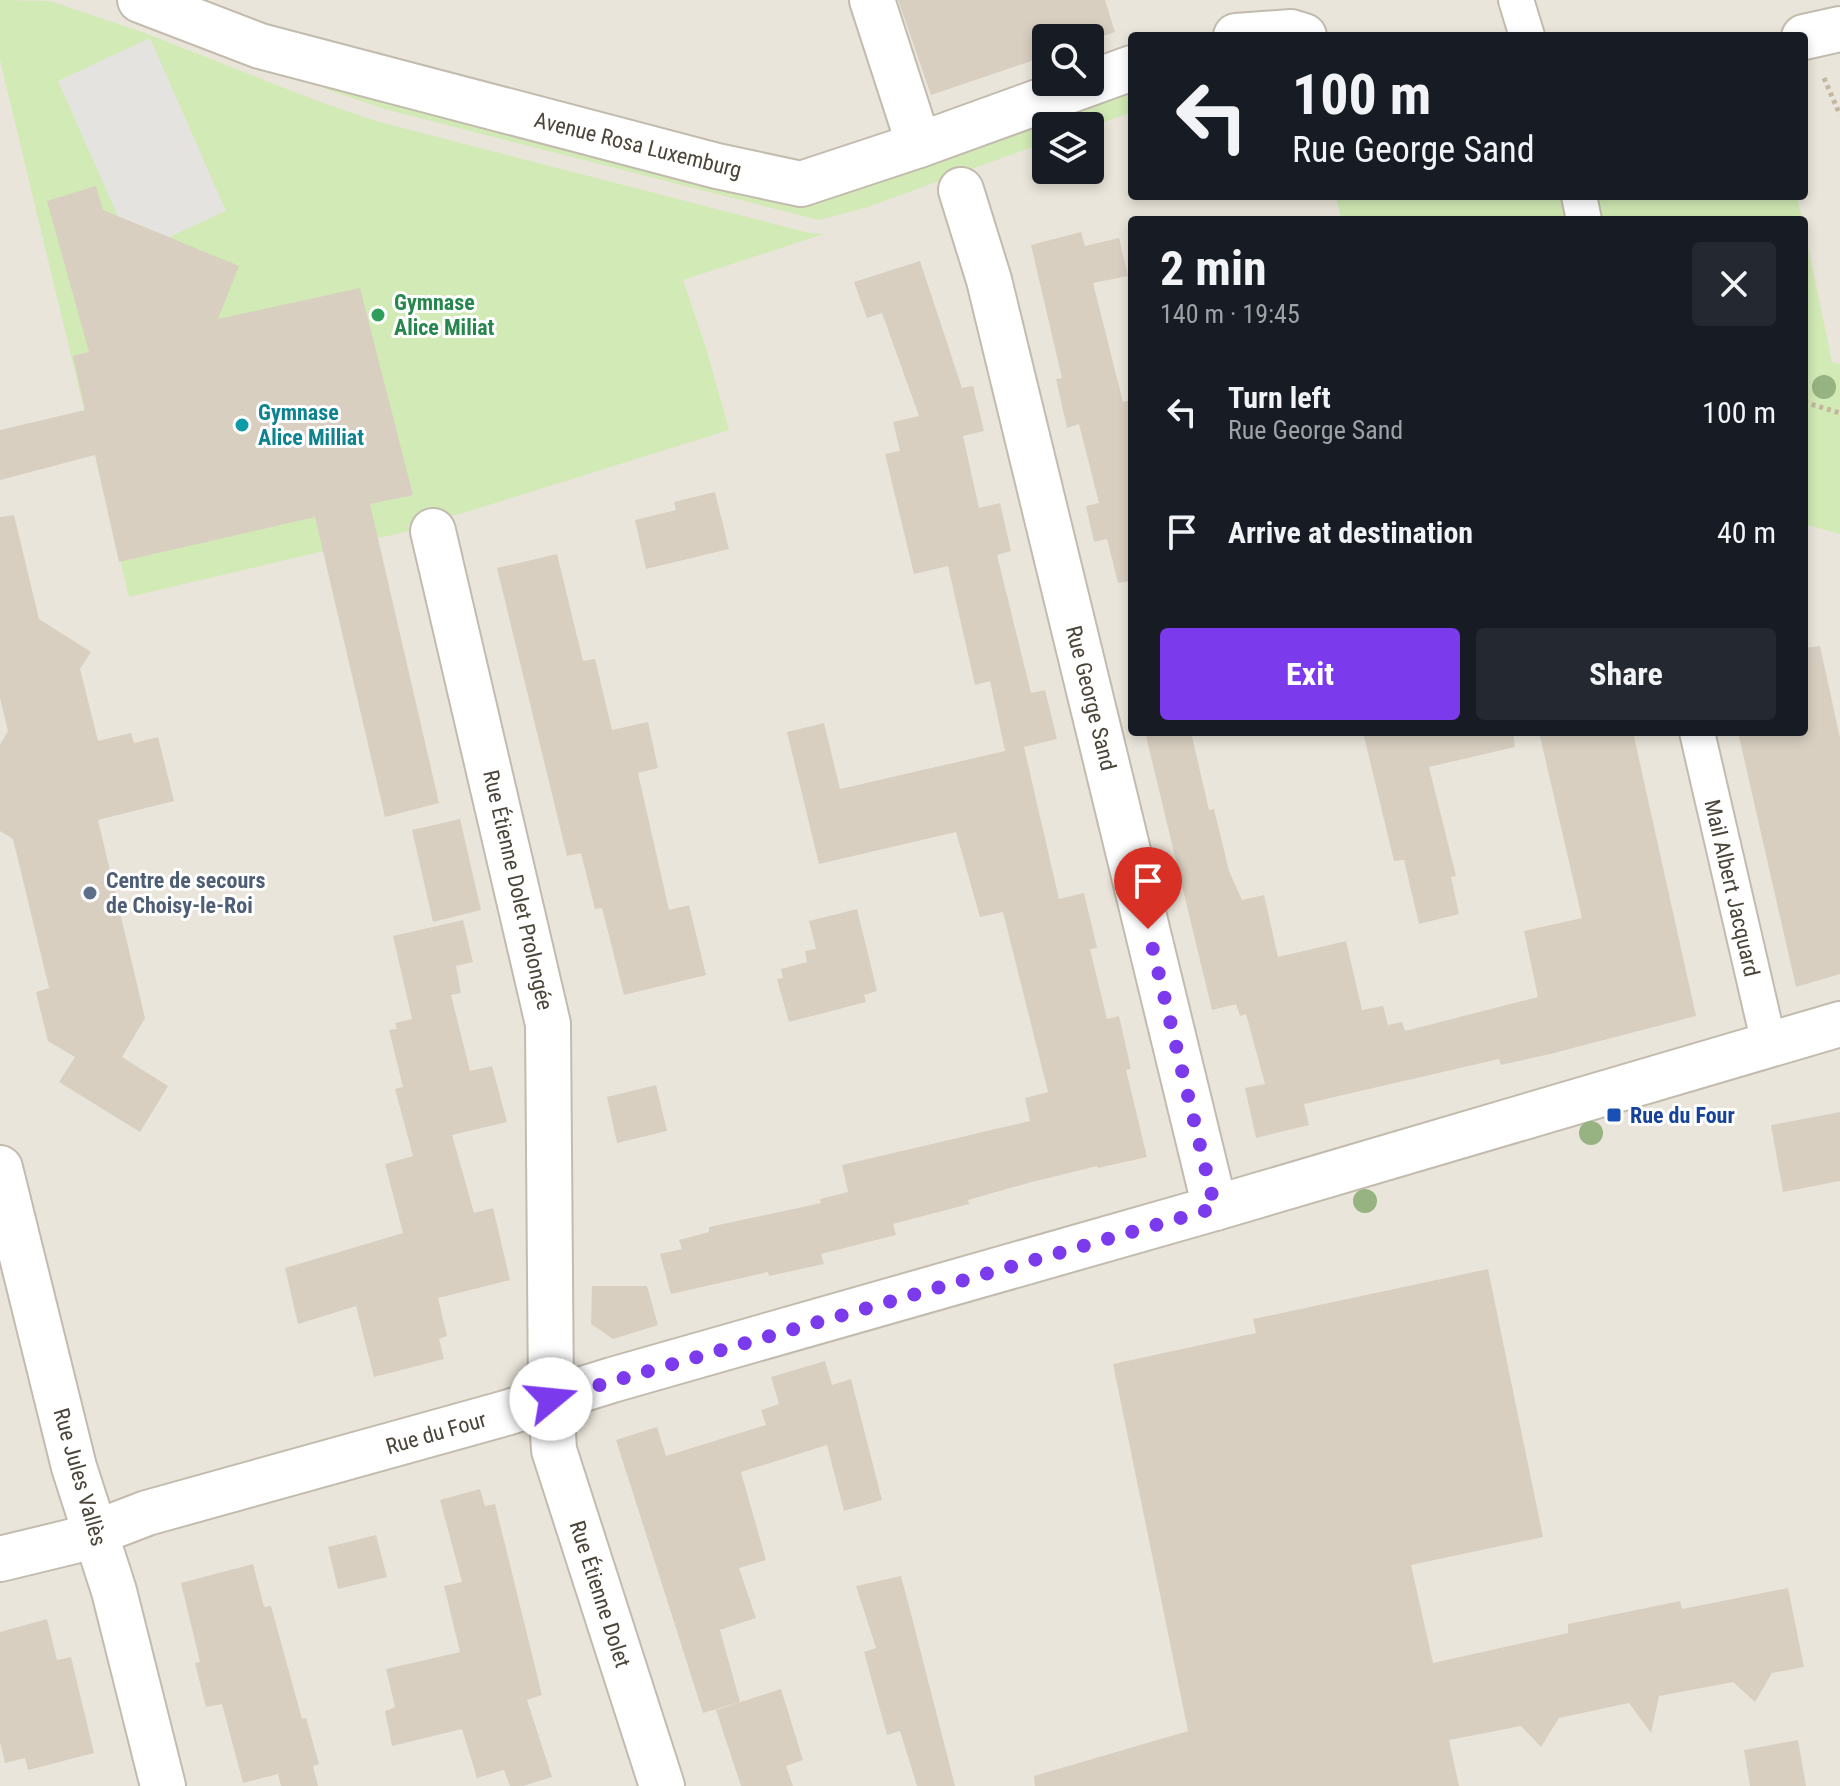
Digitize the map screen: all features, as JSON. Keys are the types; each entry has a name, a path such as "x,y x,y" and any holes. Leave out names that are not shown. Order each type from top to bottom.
{"street":[{"name":"Avenue Rosa Luxemburg","path":"140,0 260,46 717,166 801,184 1128,69"},
{"path":"872,0 919,145"},
{"path":"1516,0 1526,32"},
{"path":"1808,36 1840,29"},
{"name":"Rue George Sand","path":"961,190 989,280 1215,1208"},
{"name":"Rue Étienne Dolet Prolongée","path":"433,531 545,1001 548,1024 551,1399"},
{"name":"Mail Albert Jacquard","path":"1698,736 1769,1044"},
{"name":"Rue du Four","path":"0,1559 96,1533 147,1513 1215,1208 1840,1024"},
{"name":"Rue Jules Vallès","path":"0,1168 74,1467 114,1591 163,1786"},
{"name":"Rue Étienne Dolet","path":"551,1399 554,1450 662,1786"}],"path":[{"path":"1824,77 1840,115"},
{"path":"1808,403 1840,413"}],"shaded area":[{"path":"0,0 1840,0 1840,1786 0,1786"},
{"path":"150,38 226,211 169,237 140,225 125,232 58,81"}],"green space":[{"name":"Gymnase Alice Miliat","path":"0,0 50,1 145,33 376,121 809,233 824,234 683,280 729,430 460,514 408,525 409,531 129,597 0,60"},
{"path":"329,79 790,204 1032,122 1032,147 868,207 819,220 388,110 325,89"},
{"path":"1128,89 1128,113 1104,122 1104,112 1061,112"},
{"path":"1337,200 1798,200 1801,216 1340,216"},
{"path":"1808,246 1832,362 1840,364 1840,534 1808,525"}],"building":[{"path":"898,0 1105,0 1115,32 1104,36 1104,24 1032,24 1032,61 931,95"},
{"name":"Gymnase Alice Milliat","path":"96,186 103,210 239,266 218,319 360,288 413,495 370,504 439,803 385,817 315,517 119,562 95,455 0,480 0,430 85,410 73,356 89,352 47,201"},
{"path":"1081,232 1085,246 1119,238 1128,276 1093,283 1123,402 1128,401 1128,582 1118,583 1107,539 1094,542 1086,506 1099,503 1079,424 1067,428 1056,379 1062,378 1031,245"},
{"path":"920,261 962,388 973,386 984,431 963,436 979,508 1000,503 1011,551 997,555 1031,693 1045,690 1057,739 1024,747 1059,899 1084,893 1097,948 1090,949 1107,1019 1119,1016 1131,1069 1126,1070 1147,1157 1028,1183 968,1200 969,1204 893,1224 896,1235 821,1254 824,1264 769,1276 768,1272 671,1294 660,1254 682,1249 679,1240 709,1232 709,1227 821,1203 820,1199 848,1192 842,1165 1030,1121 1025,1098 1048,1092 1003,912 980,917 956,832 819,864 787,732 824,723 840,789 1005,751 990,681 975,685 948,566 914,574 885,454 900,451 893,422 919,416 882,313 867,318 854,282"},
{"path":"715,492 729,549 646,569 635,520 676,510 674,502"},
{"path":"14,515 39,619 91,652 80,669 98,741 131,733 134,743 158,737 174,801 98,820 145,1018 122,1057 168,1086 140,1132 59,1082 75,1057 48,1041 36,992 49,988 13,839 0,831 0,745 8,731 0,698 0,517"},
{"path":"557,554 583,661 595,659 612,730 648,722 658,768 638,773 669,910 689,905 706,975 624,995 602,908 595,909 581,853 567,856 497,568"},
{"path":"1820,646 1840,738 1840,974 1796,987 1739,736 1808,736 1808,648"},
{"path":"1146,736 1192,736 1209,810 1214,809 1229,871 1242,900 1264,895 1278,957 1346,941 1362,1010 1383,1006 1388,1025 1402,1022 1405,1031 1538,997 1524,931 1582,918 1540,736 1634,736 1696,1016 1501,1065 1499,1059 1304,1104 1309,1125 1256,1138 1245,1088 1265,1084 1246,1014 1240,1016 1236,1004 1212,1010"},
{"path":"1364,736 1514,736 1515,747 1429,767 1456,876 1451,877 1459,914 1419,924 1404,860 1394,861"},
{"path":"460,819 481,910 433,922 412,830"},
{"path":"857,909 877,991 864,995 866,1002 789,1022 777,979 783,978 781,969 807,962 805,951 816,949 809,921"},
{"path":"463,920 473,962 456,966 461,993 451,995 470,1071 492,1066 507,1122 452,1135 474,1213 493,1208 510,1280 438,1298 447,1336 439,1339 444,1359 374,1377 356,1306 298,1324 285,1268 403,1233 385,1164 413,1156 395,1089 403,1087 389,1030 397,1029 395,1023 412,1019 393,936"},
{"path":"656,1085 667,1131 617,1143 607,1097"},
{"path":"1840,1112 1840,1181 1783,1192 1771,1125"},
{"path":"1488,1269 1543,1537 1411,1565 1433,1663 1568,1633 1568,1624 1680,1601 1682,1609 1788,1588 1804,1667 1772,1673 1755,1702 1733,1682 1659,1696 1651,1733 1629,1703 1559,1718 1541,1747 1521,1726 1449,1740 1459,1786 1035,1786 1034,1776 1188,1731 1113,1364 1256,1333 1253,1319"},
{"path":"592,1286 647,1286 658,1325 613,1339 591,1324"},
{"path":"825,1361 832,1385 851,1379 882,1500 844,1511 827,1445 741,1472 766,1560 739,1568 756,1618 720,1630 740,1702 703,1713 616,1440 657,1427 666,1456 766,1425 761,1410 779,1404 771,1377"},
{"path":"480,1489 485,1506 495,1504 542,1695 527,1700 552,1777 523,1786 510,1786 504,1770 477,1778 462,1729 392,1746 385,1711 395,1707 386,1669 460,1652 444,1586 462,1582 440,1500"},
{"path":"376,1535 387,1577 338,1589 328,1547"},
{"path":"253,1564 264,1607 271,1606 302,1719 306,1718 319,1764 313,1766 318,1786 281,1786 278,1774 243,1783 222,1704 206,1707 195,1663 200,1662 181,1583"},
{"path":"901,1576 955,1786 917,1786 900,1731 887,1735 864,1652 876,1648 856,1586"},
{"path":"47,1619 57,1660 71,1657 94,1753 28,1770 25,1758 5,1763 0,1742 0,1632"},
{"path":"781,1689 803,1760 786,1766 793,1786 741,1786 716,1710"},
{"path":"1798,1740 1806,1786 1750,1786 1744,1750"}],"place":[{"name":"Gymnase Alice Miliat","path":"378,315"},
{"name":"Gymnase Alice Milliat","path":"242,425"},
{"name":"Centre de secours de Choisy-le-Roi","path":"90,893"},
{"name":"Rue du Four","path":"1614,1115"}],"route":[{"path":"551,1399 1215,1208 1148,929"}]}
